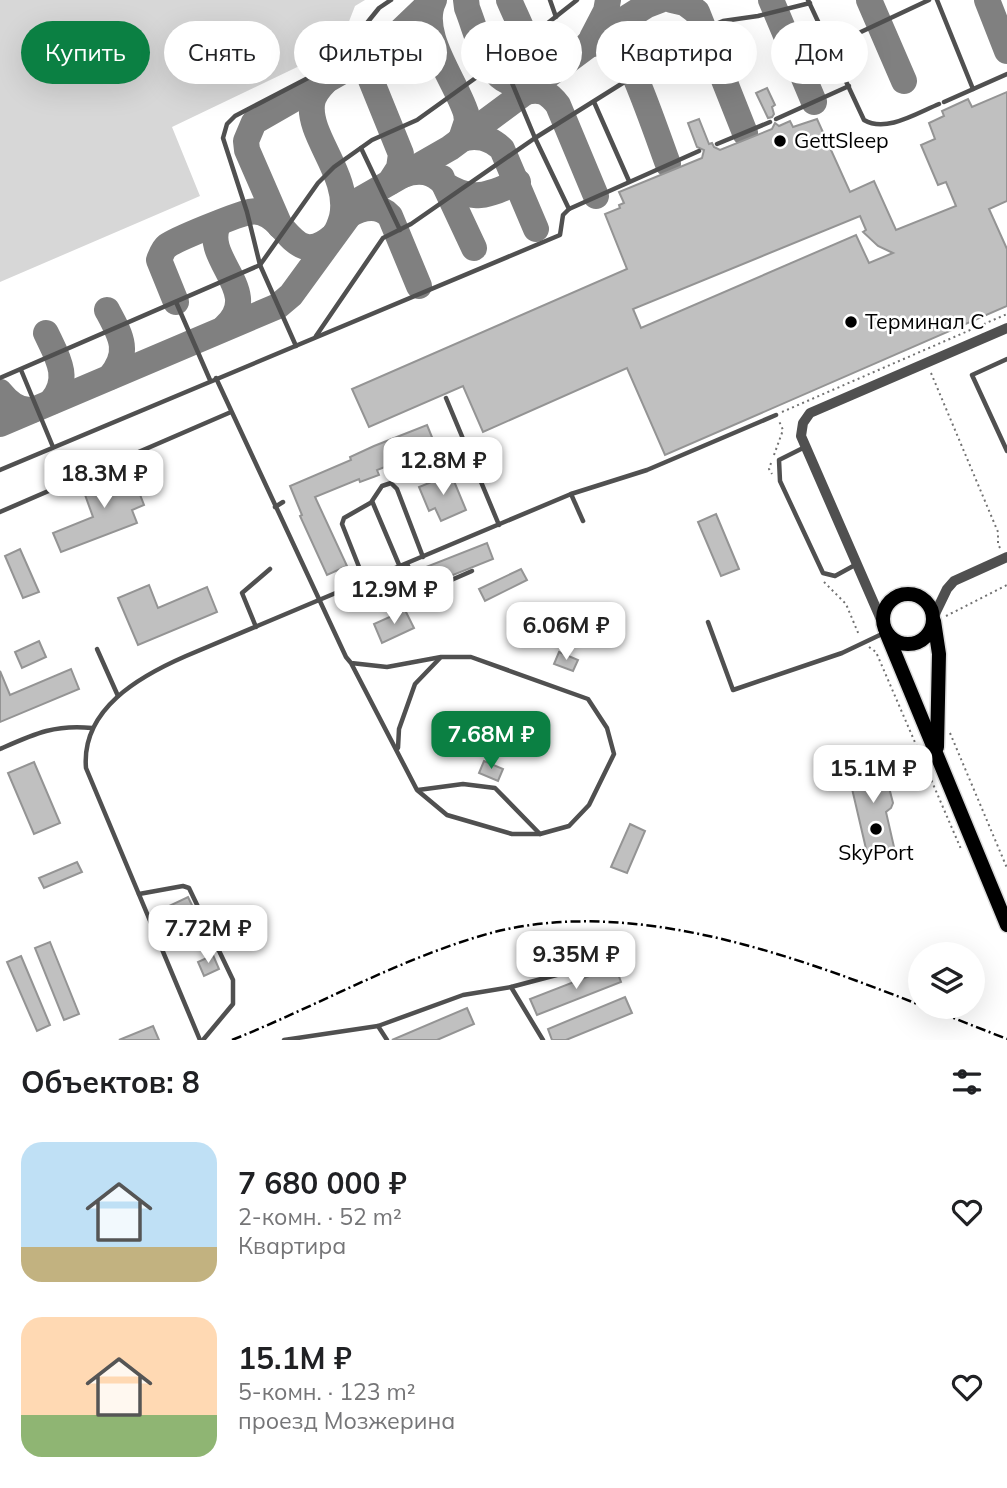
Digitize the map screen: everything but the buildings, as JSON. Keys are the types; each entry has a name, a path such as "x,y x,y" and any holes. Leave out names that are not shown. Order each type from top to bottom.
{"main road":[{"path":"937,752 939,617 921,597 905,594 890,601 885,608 885,628 1007,925"},
{"path":"885,628 899,643 915,643 929,634 939,617"}],"street":[{"path":"885,628 801,436 803,423 810,413 1007,328"},
{"path":"939,617 947,589 954,582 1006,557"}],"lane":[{"path":"296,346 260,265 247,212 223,138 227,124 235,116 333,65 379,8 391,0"},
{"path":"550,0 556,17"},
{"path":"551,21 577,0"},
{"path":"868,29 929,0"},
{"path":"937,0 973,89"},
{"path":"316,337 382,239 400,230 535,138 634,76 686,36 719,22 758,16 809,1 819,21"},
{"path":"776,119 849,86 864,120 873,125 886,125 1007,74"},
{"path":"0,378 260,265 318,183 334,167 372,140 412,123 467,84"},
{"path":"512,84 569,209"},
{"path":"593,102 629,181"},
{"path":"717,144 770,122"},
{"path":"361,148 400,230"},
{"path":"0,470 560,235 563,215 569,209 699,151"},
{"path":"176,302 232,412 346,657 352,663 398,749 417,790 447,815 512,834 540,834 569,826 589,805 614,754 607,728 588,699 471,657 441,657 387,667 352,663"},
{"path":"1007,359 972,374 1007,451"},
{"path":"20,370 53,447"},
{"path":"446,398 499,525"},
{"path":"0,512 232,412"},
{"path":"139,894 183,886 190,888 233,980 233,1004 202,1040 139,894 86,768 86,748 92,728 118,696 135,682 166,665 571,494 646,470 776,415"},
{"path":"806,447 779,460 780,481 823,573 835,576 857,564"},
{"path":"365,582 342,524 344,519 372,501 382,486 394,484 423,557"},
{"path":"571,494 583,521"},
{"path":"372,501 400,567"},
{"path":"275,506 283,502"},
{"path":"407,564 421,590 433,588 472,570"},
{"path":"257,627 242,593 270,569"},
{"path":"708,622 733,690 842,653 885,628"},
{"path":"97,649 118,696"},
{"path":"398,749 399,729 415,684 441,657"},
{"path":"0,749 52,728 92,728"},
{"path":"417,790 463,784 495,788 540,834"},
{"path":"284,1040 378,1026 463,995 511,987 602,963"},
{"path":"511,987 543,1040"},
{"path":"378,1026 387,1040"}],"path":[{"path":"775,481 769,469 783,430 776,415 1007,314"},
{"path":"927,363 998,533 998,544 1006,557"},
{"path":"821,579 846,604 862,642 876,652 961,849"},
{"path":"939,617 1007,585"},
{"path":"950,732 1007,868"}],"shaded area":[{"path":"0,0 365,0 355,6 349,21 294,21 294,69 280,75 280,21 164,21 164,84 262,84 172,127 200,196 0,282"}],"taxiway":[{"path":"280,226 247,150 246,141 254,122 383,48 433,0"},
{"path":"434,0 430,13 434,42 466,113 467,121 461,139"},
{"path":"466,0 472,21"},
{"path":"509,0 525,36 530,59 525,83 518,96"},
{"path":"592,38 606,11 608,0"},
{"path":"0,424 278,306 291,295 361,199 450,148 617,24 660,0"},
{"path":"672,0 685,3 697,12 745,133"},
{"path":"771,0 814,102"},
{"path":"869,0 904,81"},
{"path":"987,0 1007,51"},
{"path":"587,45 612,44 625,55 668,164"},
{"path":"176,302 159,260 167,246 193,233 254,211 271,217 300,245 320,245 336,232 342,217 341,187 313,117 312,104 323,84"},
{"path":"373,84 401,154 399,168 390,182"},
{"path":"526,92 544,92 558,105 596,196"},
{"path":"461,139 483,138 502,149 536,229"},
{"path":"403,175 425,172 444,184 474,248"},
{"path":"442,178 444,184 454,190 472,195 489,193 518,182"},
{"path":"349,215 376,208 390,216 419,286"},
{"path":"218,225 215,238 218,250 236,288 238,301 235,314 225,327"},
{"path":"107,310 122,344 120,360 110,377"},
{"path":"46,333 58,359 62,376 61,385 51,402"},
{"path":"0,392 14,405 32,410"}],"railway":[{"path":"232,1040 422,956 487,934 541,924 596,921 652,926 708,936 817,967 908,1000"},
{"path":"956,1019 1007,1039"}],"place":[{"name":"GettSleep","path":"780,141"},
{"name":"Терминал С","path":"851,322"},
{"name":"SkyPort","path":"876,829"}]}
